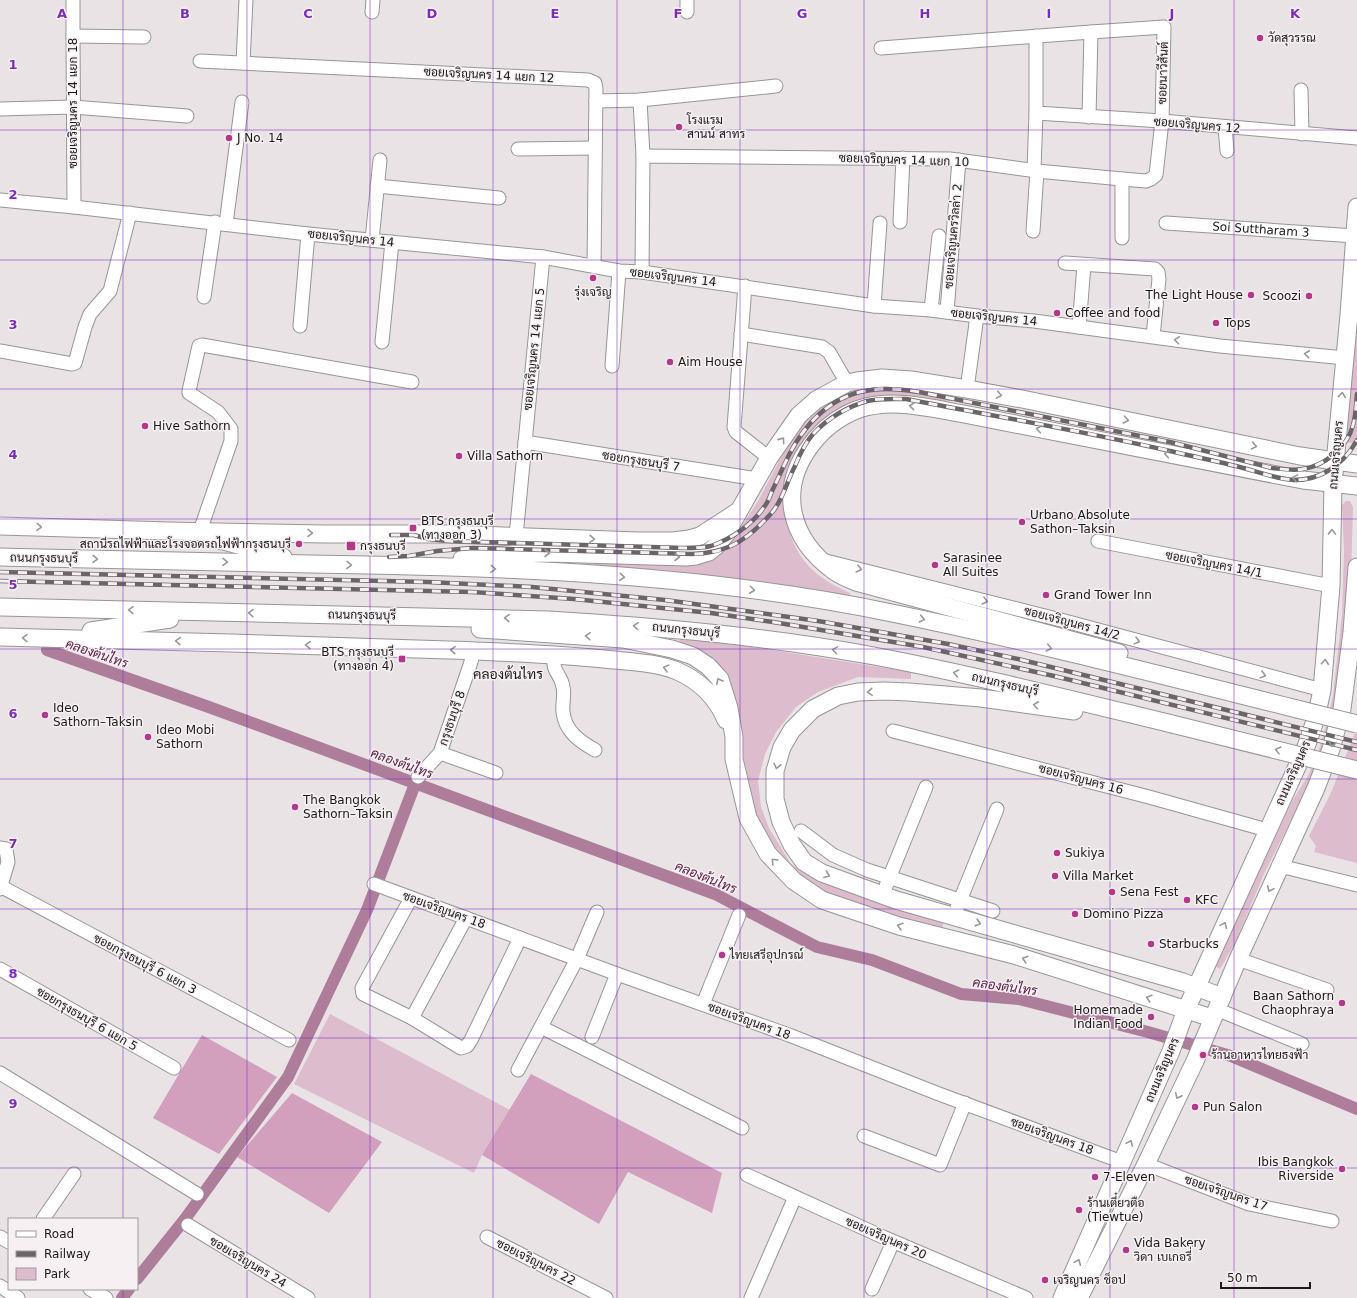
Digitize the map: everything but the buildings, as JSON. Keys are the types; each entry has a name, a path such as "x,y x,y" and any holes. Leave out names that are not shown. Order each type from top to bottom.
{"main road":[{"name":"ถนนเจริญนคร","path":"1062,1298 1171,1051 1186,1010 1306,748 1316,718 1322,690 1330,586 1333,484 1357,207"},
{"path":"410,565 514,554 548,553 672,557 696,556 709,552 715,547 731,527 769,458 799,415 816,400 847,383 882,378 911,380 967,389 1292,454 1335,462 1357,464"},
{"path":"964,414 967,389"},
{"path":"1357,486 1303,480 964,414 894,404 876,405 859,409 838,419 815,439 805,452 797,467 792,485 794,516 799,530 807,543 821,560 836,572 856,582 928,603 1121,654 1297,709 1357,724"},
{"path":"0,526 325,534 436,534 673,542 700,536 741,510"},
{"path":"193,531 310,564"},
{"name":"ถนนกรุงธนบุรี","path":"0,557 410,565 586,574 696,583 789,595 884,611 1077,655 1297,709"},
{"name":"ถนนเจริญนคร","path":"1079,1298 1146,1164 1195,1061 1238,959 1316,788 1331,749 1342,709 1352,632 1357,567"},
{"name":"ถนนกรุงธนบุรี","path":"0,607 476,617 548,620 714,632 873,656 1026,689 1357,770"},
{"path":"50,638 212,612"},
{"path":"282,614 623,639 672,648 693,656 708,666 720,679 729,708 734,737 734,759"},
{"path":"0,637 221,642 554,655 599,658 655,665 676,671 692,678 704,688 721,709 731,739 734,759 748,818 768,854 794,881 822,900 899,926 1014,955 1186,1010 1217,1008"},
{"path":"1172,724 988,699 909,692 858,692 838,696 814,709 792,730 782,747 775,770 775,799 780,822 792,845 804,862 822,873 883,895 1197,987 1217,1008"},
{"path":"952,939 956,916"}],"street":[{"name":"ซอยเจริญนคร 14 แยก 18","path":"73,0 74,207"},
{"path":"243,63 246,0"},
{"name":"ซอยนาวีสันต์","path":"881,48 1164,27 1162,121"},
{"path":"1089,117 1091,32"},
{"path":"72,36 144,37"},
{"path":"1033,231 1036,170 1036,36"},
{"name":"ซอยเจริญนคร 14 แยก 12","path":"200,60 588,80 595,83 594,266"},
{"path":"596,101 640,100 776,86"},
{"path":"1301,90 1302,134"},
{"path":"640,100 642,156 642,272"},
{"path":"204,297 221,223 242,102"},
{"path":"0,110 73,107 187,116"},
{"name":"ซอยเจริญนคร 12","path":"1036,113 1162,121 1357,138"},
{"name":"ซอยเจริญนคร 14 แยก 10","path":"642,156 902,158 959,160 1036,170 1146,181 1156,175 1162,121"},
{"path":"1225,127 1227,151"},
{"path":"518,149 595,148"},
{"path":"900,222 902,158"},
{"path":"372,240 380,160"},
{"name":"ซอยเจริญนครวิลล่า 2","path":"947,312 959,160"},
{"path":"1122,179 1122,238"},
{"path":"377,186 499,198"},
{"name":"ซอยเจริญนคร 14","path":"0,200 221,223 308,234 543,257 619,271 642,272 745,286 874,306 931,310 1034,321 1220,346 1345,358"},
{"path":"0,351 72,364 75,363 90,314 110,291 130,213"},
{"path":"874,306 880,223"},
{"name":"Soi Suttharam 3","path":"1166,223 1355,236"},
{"path":"300,326 308,234"},
{"path":"931,310 938,236"},
{"path":"382,342 392,242"},
{"name":"ซอยเจริญนคร 14 แยก 5","path":"516,536 543,257"},
{"path":"1065,263 1155,270 1158,272 1158,295 1153,336"},
{"path":"1079,327 1084,264"},
{"path":"612,366 619,271"},
{"path":"745,286 734,430 769,458"},
{"path":"967,389 977,316"},
{"path":"741,334 822,346 829,352 847,383"},
{"path":"193,531 231,441 231,429 218,412 213,407 188,391 199,346 202,345 412,382"},
{"name":"ซอยกรุงธนบุรี 7","path":"525,442 757,479"},
{"name":"ซอยเจริญนคร 14/1","path":"1098,541 1330,586"},
{"name":"ซอยเจริญนคร 14/2","path":"821,560 1061,620 1322,690"},
{"name":"กรุงธนบุรี 8","path":"418,777 440,753 474,651"},
{"path":"554,655 554,669 563,687 563,713 566,725 572,734 595,750"},
{"name":"ซอยเจริญนคร 16","path":"893,731 1149,797 1268,830"},
{"path":"440,753 496,773"},
{"path":"883,895 926,787"},
{"path":"956,916 960,900 996,809"},
{"path":"801,831 833,856 867,870 994,912"},
{"path":"1,888 8,862 3,849"},
{"path":"1280,866 1357,885"},
{"name":"ซอยเจริญนคร 18","path":"374,884 616,974 789,1035 965,1104 1122,1162"},
{"name":"ซอยกรุงธนบุรี 6 แยก 3","path":"1,888 288,1040"},
{"path":"412,898 362,988 362,992 363,994 412,1018 461,1048 467,1046 520,938"},
{"path":"518,1070 577,959 597,912"},
{"path":"703,1004 739,915"},
{"path":"412,1018 466,918"},
{"path":"1238,959 1327,990"},
{"name":"ซอยกรุงธนบุรี 6 แยก 5","path":"0,969 174,1068"},
{"path":"592,1037 616,974"},
{"path":"1217,1008 1302,1044"},
{"path":"541,1027 742,1128"},
{"path":"0,1073 197,1194"},
{"path":"864,1136 940,1165 965,1104"},
{"name":"ซอยเจริญนคร 17","path":"1146,1164 1249,1204 1332,1221"},
{"path":"44,1218 74,1174"},
{"name":"ซอยเจริญนคร 20","path":"747,1175 893,1242 1026,1298"},
{"path":"751,1298 795,1197"},
{"name":"ซอยเจริญนคร 24","path":"188,1226 308,1298"},
{"name":"ซอยเจริญนคร 22","path":"487,1237 606,1298"},
{"path":"872,1289 893,1242"},
{"path":"0,1286 18,1298"},
{"path":"92,1290 106,1298"}],"green space":[{"path":"1357,270 1357,444 1342,442"},
{"path":"887,383 945,393 950,396 950,405 833,419 785,506 791,536 804,560 812,570 823,578 850,593 849,597 594,566 593,564 595,563 715,556 726,550 758,501 791,439 805,419 819,406 844,393 864,387"},
{"path":"1346,501 1350,501 1353,507 1351,575 1336,710 1316,770 1264,874 1235,943 1220,969 1215,966 1291,803 1309,774 1327,723 1333,695 1342,614 1344,550 1342,505"},
{"path":"682,636 911,672 911,679 858,677 818,692 796,707 776,732 765,754 758,781 761,807 769,828 791,864 817,880 943,923 943,928 935,928 818,890 784,863 758,820 731,704 680,647 679,641"},
{"path":"1357,719 1357,863 1314,852 1316,846 1309,836 1330,795 1355,733"},
{"path":"330,1014 510,1110 482,1155 474,1173 294,1084"}],"shaded area":[{"path":"202,1035 277,1077 219,1154 153,1118"},
{"path":"531,1074 722,1173 712,1213 628,1172 599,1224 482,1155"},
{"path":"292,1093 382,1142 329,1213 237,1157"}],"waterway":[{"name":"คลองต้นไทร","path":"47,650 206,706 715,894 817,947 872,960 961,994 1019,999 1148,1032 1231,1056 1357,1109"},
{"path":"138,1278 185,1219 288,1077 367,910 415,784"},
{"path":"122,1298 128,1290"}],"railway":[{"path":"391,535 414,535 428,539 448,541 684,548 701,548 711,546 740,531 759,514 768,501 795,444 810,423 840,399 852,394 878,389 919,392 1170,442 1272,468 1291,470 1299,470 1319,464 1334,454 1341,447 1353,425 1357,394"},
{"path":"389,557 472,548 692,554 713,552 723,549 748,536 773,511 779,502 803,449 813,434 845,410 876,399 906,399 1071,430 1294,480 1314,477 1331,469 1346,456 1357,440"},
{"path":"0,572 428,582 532,587 665,600 818,621 948,644 1018,659 1357,742"},
{"path":"0,581 472,592 574,599 711,613 923,647 1054,676 1357,750"}],"place":[{"name":"วัดสุวรรณ","path":"1260,38"},
{"name":"โรงแรม สานน์ สาทร","path":"679,127"},
{"name":"J No. 14","path":"229,138"},
{"name":"รุ่งเจริญ","path":"593,278"},
{"name":"The Light House","path":"1251,295"},
{"name":"Scoozi","path":"1309,296"},
{"name":"Coffee and food","path":"1057,313"},
{"name":"Tops","path":"1216,323"},
{"name":"Aim House","path":"670,362"},
{"name":"Hive Sathorn","path":"145,426"},
{"name":"Villa Sathorn","path":"459,456"},
{"name":"Urbano Absolute Sathon–Taksin","path":"1022,522"},
{"name":"BTS กรุงธนบุรี (ทางออก 3)","path":"413,528"},
{"name":"สถานีรถไฟฟ้าและโรงจอดรถไฟฟ้ากรุงธนบุรี","path":"299,544"},
{"name":"กรุงธนบุรี","path":"351,546"},
{"name":"Sarasinee All Suites","path":"935,565"},
{"name":"Grand Tower Inn","path":"1046,595"},
{"name":"BTS กรุงธนบุรี (ทางออก 4)","path":"402,659"},
{"name":"Ideo Sathorn–Taksin","path":"45,715"},
{"name":"Ideo Mobi Sathorn","path":"148,737"},
{"name":"The Bangkok Sathorn–Taksin","path":"295,807"},
{"name":"Sukiya","path":"1057,853"},
{"name":"Villa Market","path":"1055,876"},
{"name":"Sena Fest","path":"1112,892"},
{"name":"KFC","path":"1187,900"},
{"name":"Domino Pizza","path":"1075,914"},
{"name":"Starbucks","path":"1151,944"},
{"name":"ไทยเสรีอุปกรณ์","path":"722,955"},
{"name":"Baan Sathorn Chaophraya","path":"1342,1003"},
{"name":"Homemade Indian Food","path":"1151,1017"},
{"name":"ร้านอาหารไทยธงฟ้า","path":"1203,1055"},
{"name":"Pun Salon","path":"1195,1107"},
{"name":"Ibis Bangkok Riverside","path":"1342,1169"},
{"name":"7-Eleven","path":"1095,1177"},
{"name":"ร้านเตี๋ยวตือ (Tiewtue)","path":"1079,1210"},
{"name":"Vida Bakery วิดา เบเกอรี่","path":"1126,1250"},
{"name":"เจริญนคร ช็อป","path":"1045,1280"}],"district":[{"name":"คลองต้นไทร","path":"508,674"}]}
